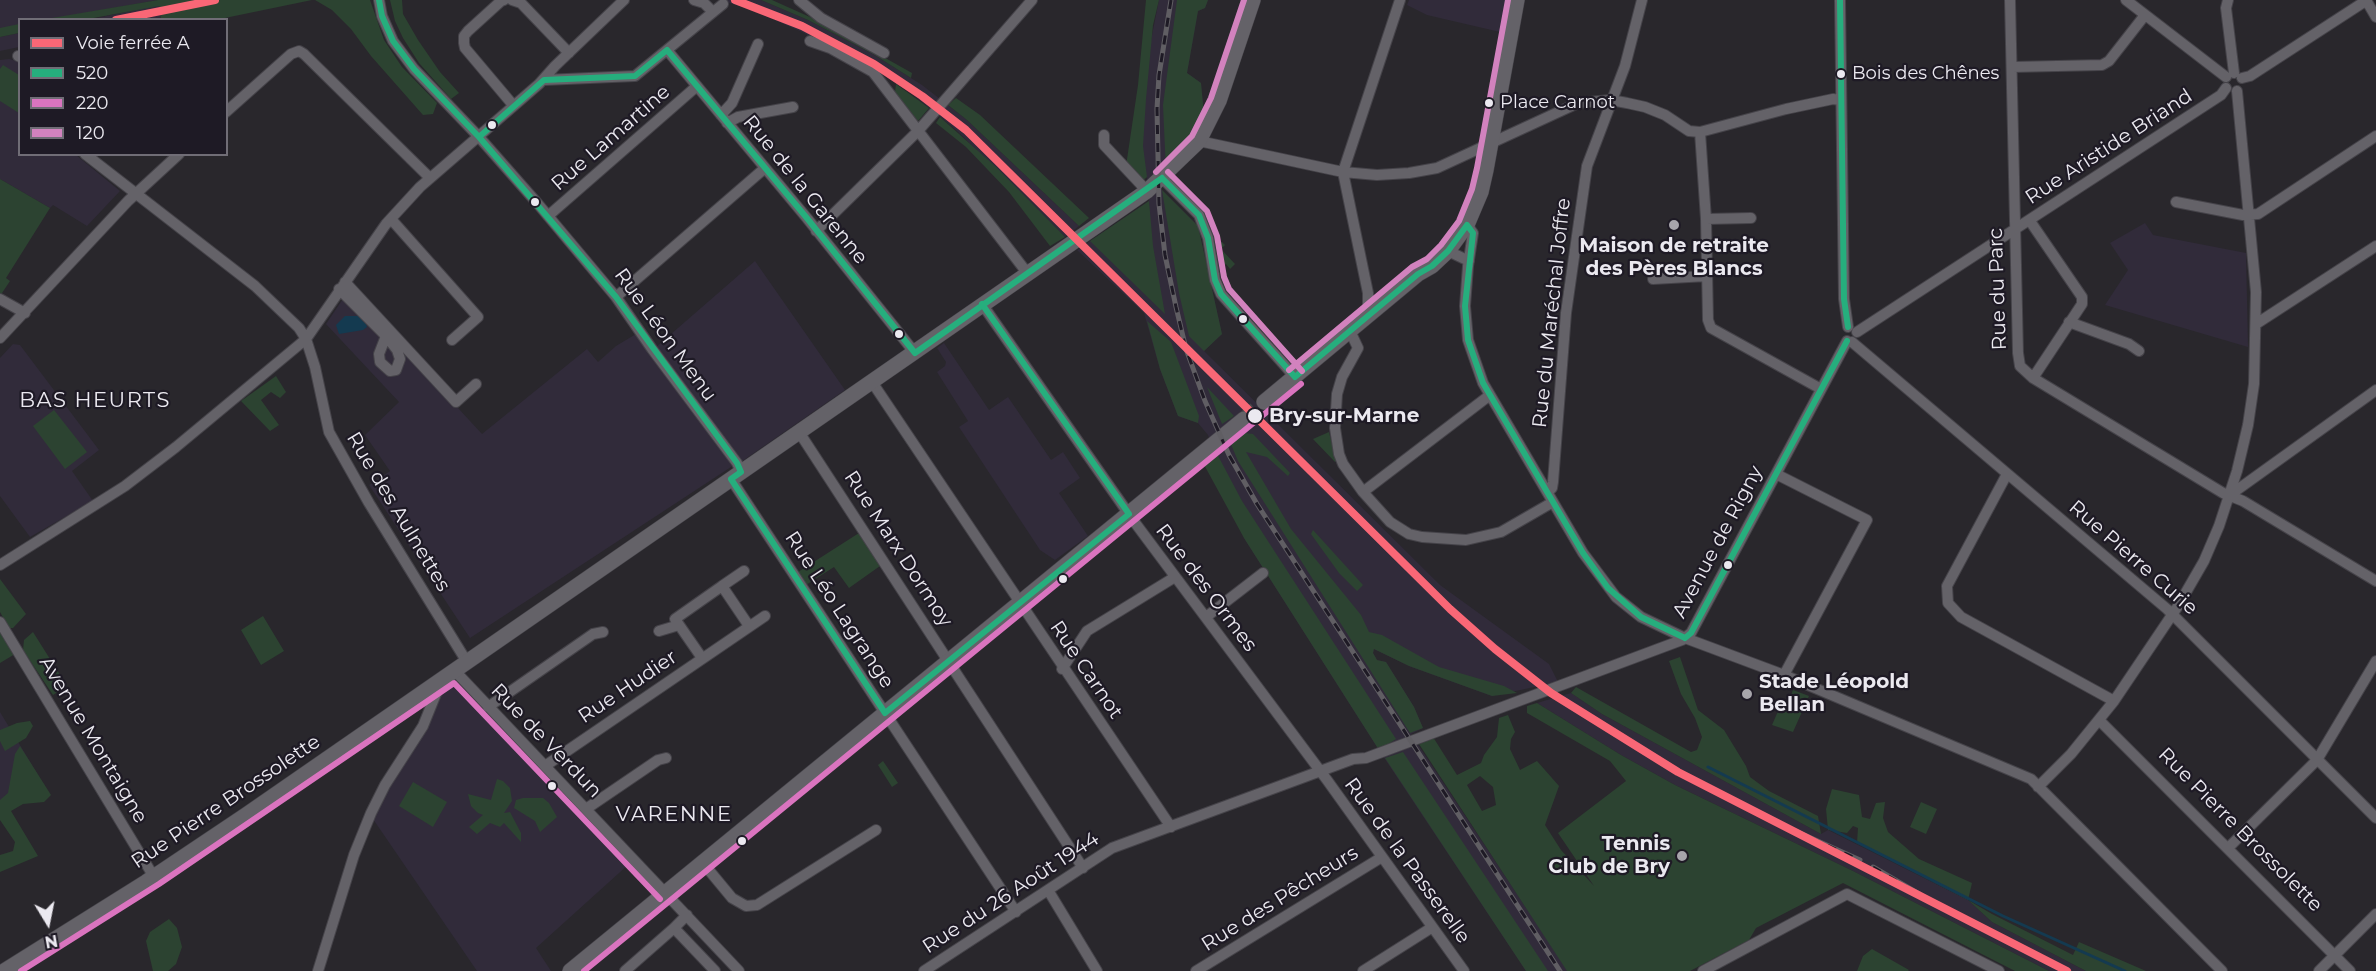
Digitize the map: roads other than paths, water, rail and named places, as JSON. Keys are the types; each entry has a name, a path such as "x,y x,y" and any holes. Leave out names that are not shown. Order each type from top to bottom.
{"main road":[{"name":"Rue Pierre Brossolette","path":"4,971 154,877 1147,191 1199,141 1219,101 1253,0"},
{"path":"1264,402 1350,331 1372,307 1418,274 1432,267 1448,251 1467,225 1481,192 1517,0"},
{"path":"570,971 1244,419"}],"street":[{"name":"Rue Léon Menu","path":"379,0 382,16 393,41 414,69 479,137 616,297 737,463 736,476"},
{"path":"504,0 468,31 464,36 464,43 465,48 513,105"},
{"path":"512,0 521,3 569,53"},
{"path":"0,565 125,486 176,447 306,339 391,219 430,178 544,80 624,0"},
{"path":"694,0 704,3 712,12"},
{"path":"799,0 821,18 884,53"},
{"path":"816,231 918,131 1032,0"},
{"path":"1372,307 1343,172 1400,0"},
{"name":"Rue du Maréchal Joffre","path":"1547,492 1552,488 1553,482 1566,313 1587,166 1633,40 1642,0"},
{"path":"1840,0 1844,299 1851,335"},
{"name":"Rue du Parc","path":"2010,0 2018,359 2023,369 2033,378 2376,581"},
{"path":"2126,0 2233,81"},
{"path":"2038,787 2070,754 2114,701 2173,614 2204,561 2220,526 2237,471 2251,406 2256,324 2255,266 2251,215 2233,81 2226,8 2228,0"},
{"path":"2366,0 2376,17"},
{"name":"Rue Aristide Briand","path":"1851,335 2015,231 2221,95 2233,81 2250,76 2366,0"},
{"path":"544,80 634,76 723,4"},
{"path":"2012,67 2102,65 2109,61 2145,15"},
{"path":"810,40 830,48 873,72 1028,274"},
{"path":"724,119 758,44"},
{"name":"Rue de la Garenne","path":"667,50 915,353"},
{"path":"228,110 291,54 299,51 430,178"},
{"name":"Rue Lamartine","path":"548,216 697,86"},
{"path":"1199,141 1343,172 1377,175 1437,168 1578,103 1611,100 1645,107 1665,115 1689,131 1700,132 1786,108 1840,100"},
{"path":"724,119 793,107"},
{"path":"1700,132 1706,219 1708,320 1711,328 1821,389"},
{"path":"1104,135 1104,145 1147,191"},
{"path":"2176,202 2251,215 2258,214 2376,136"},
{"name":"Rue des Aulnettes","path":"86,156 255,286 299,328 306,339 315,368 330,432 455,670"},
{"path":"0,338 135,193 177,156"},
{"path":"616,297 765,168"},
{"path":"1162,178 1199,215 1208,238 1215,280 1221,294 1295,377"},
{"path":"1706,219 1751,218"},
{"path":"391,219 478,317 452,340"},
{"path":"2030,221 2082,297 2082,304 2033,378"},
{"path":"1467,225 1473,233 1465,306 1468,340 1483,383 1583,553 1616,597 1641,616 1685,638 1784,675 2031,779 2222,971"},
{"path":"2256,324 2376,246"},
{"path":"1448,251 1469,261"},
{"path":"1653,279 1707,276"},
{"path":"342,286 386,336"},
{"path":"342,286 456,402 476,384"},
{"path":"0,299 25,313"},
{"name":"Rue des Ormes","path":"982,304 1128,514 1321,773"},
{"path":"2069,322 2129,344 2139,351"},
{"path":"1350,331 1357,341 1358,348 1342,377 1336,394 1335,428 1343,464 1382,516 1400,529 1422,537 1451,541 1478,539 1501,532 1553,502"},
{"name":"Avenue de Rigny","path":"1321,773 1353,759 1366,758 1685,638 1691,633 1851,335"},
{"name":"Rue Pierre Curie","path":"1851,335 2007,474 2173,614 2376,818"},
{"name":"Rue Carnot","path":"872,382 1062,669 1171,827"},
{"path":"2230,495 2376,390"},
{"path":"1363,492 1490,394"},
{"name":"Rue Marx Dormoy","path":"799,432 1083,868"},
{"path":"1776,474 1867,520 1784,675"},
{"path":"2007,474 1947,586 1948,603 1961,617 2114,701"},
{"name":"Rue Léo Lagrange","path":"736,476 885,713 1016,912"},
{"path":"744,571 722,586 749,626"},
{"path":"1206,617 1263,573"},
{"path":"1062,669 1087,631 1175,576"},
{"name":"Rue Hudier","path":"702,658 675,619 722,586"},
{"name":"Rue Hudier","path":"545,766 765,616"},
{"name":"Avenue Montaigne","path":"0,622 154,877"},
{"path":"659,631 679,625"},
{"path":"488,707 593,634 603,632"},
{"path":"2228,848 2317,760 2376,661"},
{"path":"318,971 354,855 371,813 385,785 455,670"},
{"name":"Rue de Verdun","path":"455,670 739,971"},
{"name":"Rue Pierre Brossolette","path":"2099,720 2350,971"},
{"path":"586,809 658,760 666,758"},
{"name":"Rue du 26 Août 1944","path":"924,971 1112,848 1321,773"},
{"name":"Rue de la Passerelle","path":"1321,773 1464,971"},
{"path":"703,863 732,898 746,906 757,905 876,830"},
{"name":"Rue des Pêcheurs","path":"1196,971 1382,857"},
{"path":"1048,890 1097,971"},
{"path":"1703,971 1847,894 1999,971"},
{"path":"2319,971 2376,914"},
{"path":"625,971 687,915"},
{"path":"1364,971 1431,927"},
{"path":"674,928 715,971"}],"water":[{"path":"345,316 359,316 365,321 367,327 363,330 339,334 336,325"}],"waterway":[{"path":"1708,767 2003,916 2125,971"}],"tunnel":[{"path":"1244,419 1264,402"}],"railway":[{"path":"1171,0 1159,75 1157,109 1159,204 1165,255 1176,307 1186,349 1205,401 1229,455 1257,504 1560,971"},
{"path":"1762,816 1860,860"},
{"path":"1873,867 1957,916"}],"rail line":[{"name":"A","path":"126,18 215,0"},
{"name":"A","path":"735,0 802,26 874,64 922,96 966,130 1450,609 1495,649 1551,693 1678,772 2067,971"}],"place":[{"name":"Bois des Chênes","path":"1841,74"},
{"name":"Place Carnot","path":"1489,103"},
{"name":"Maison de retraite des Pères Blancs","path":"1674,225"},
{"name":"Bry-sur-Marne","path":"1255,416"},
{"name":"Stade Léopold Bellan","path":"1747,694"},
{"name":"Tennis Club de Bry","path":"1682,856"}],"district":[{"name":"BAS HEURTS","path":"95,401"},
{"name":"VARENNE","path":"674,815"}]}
